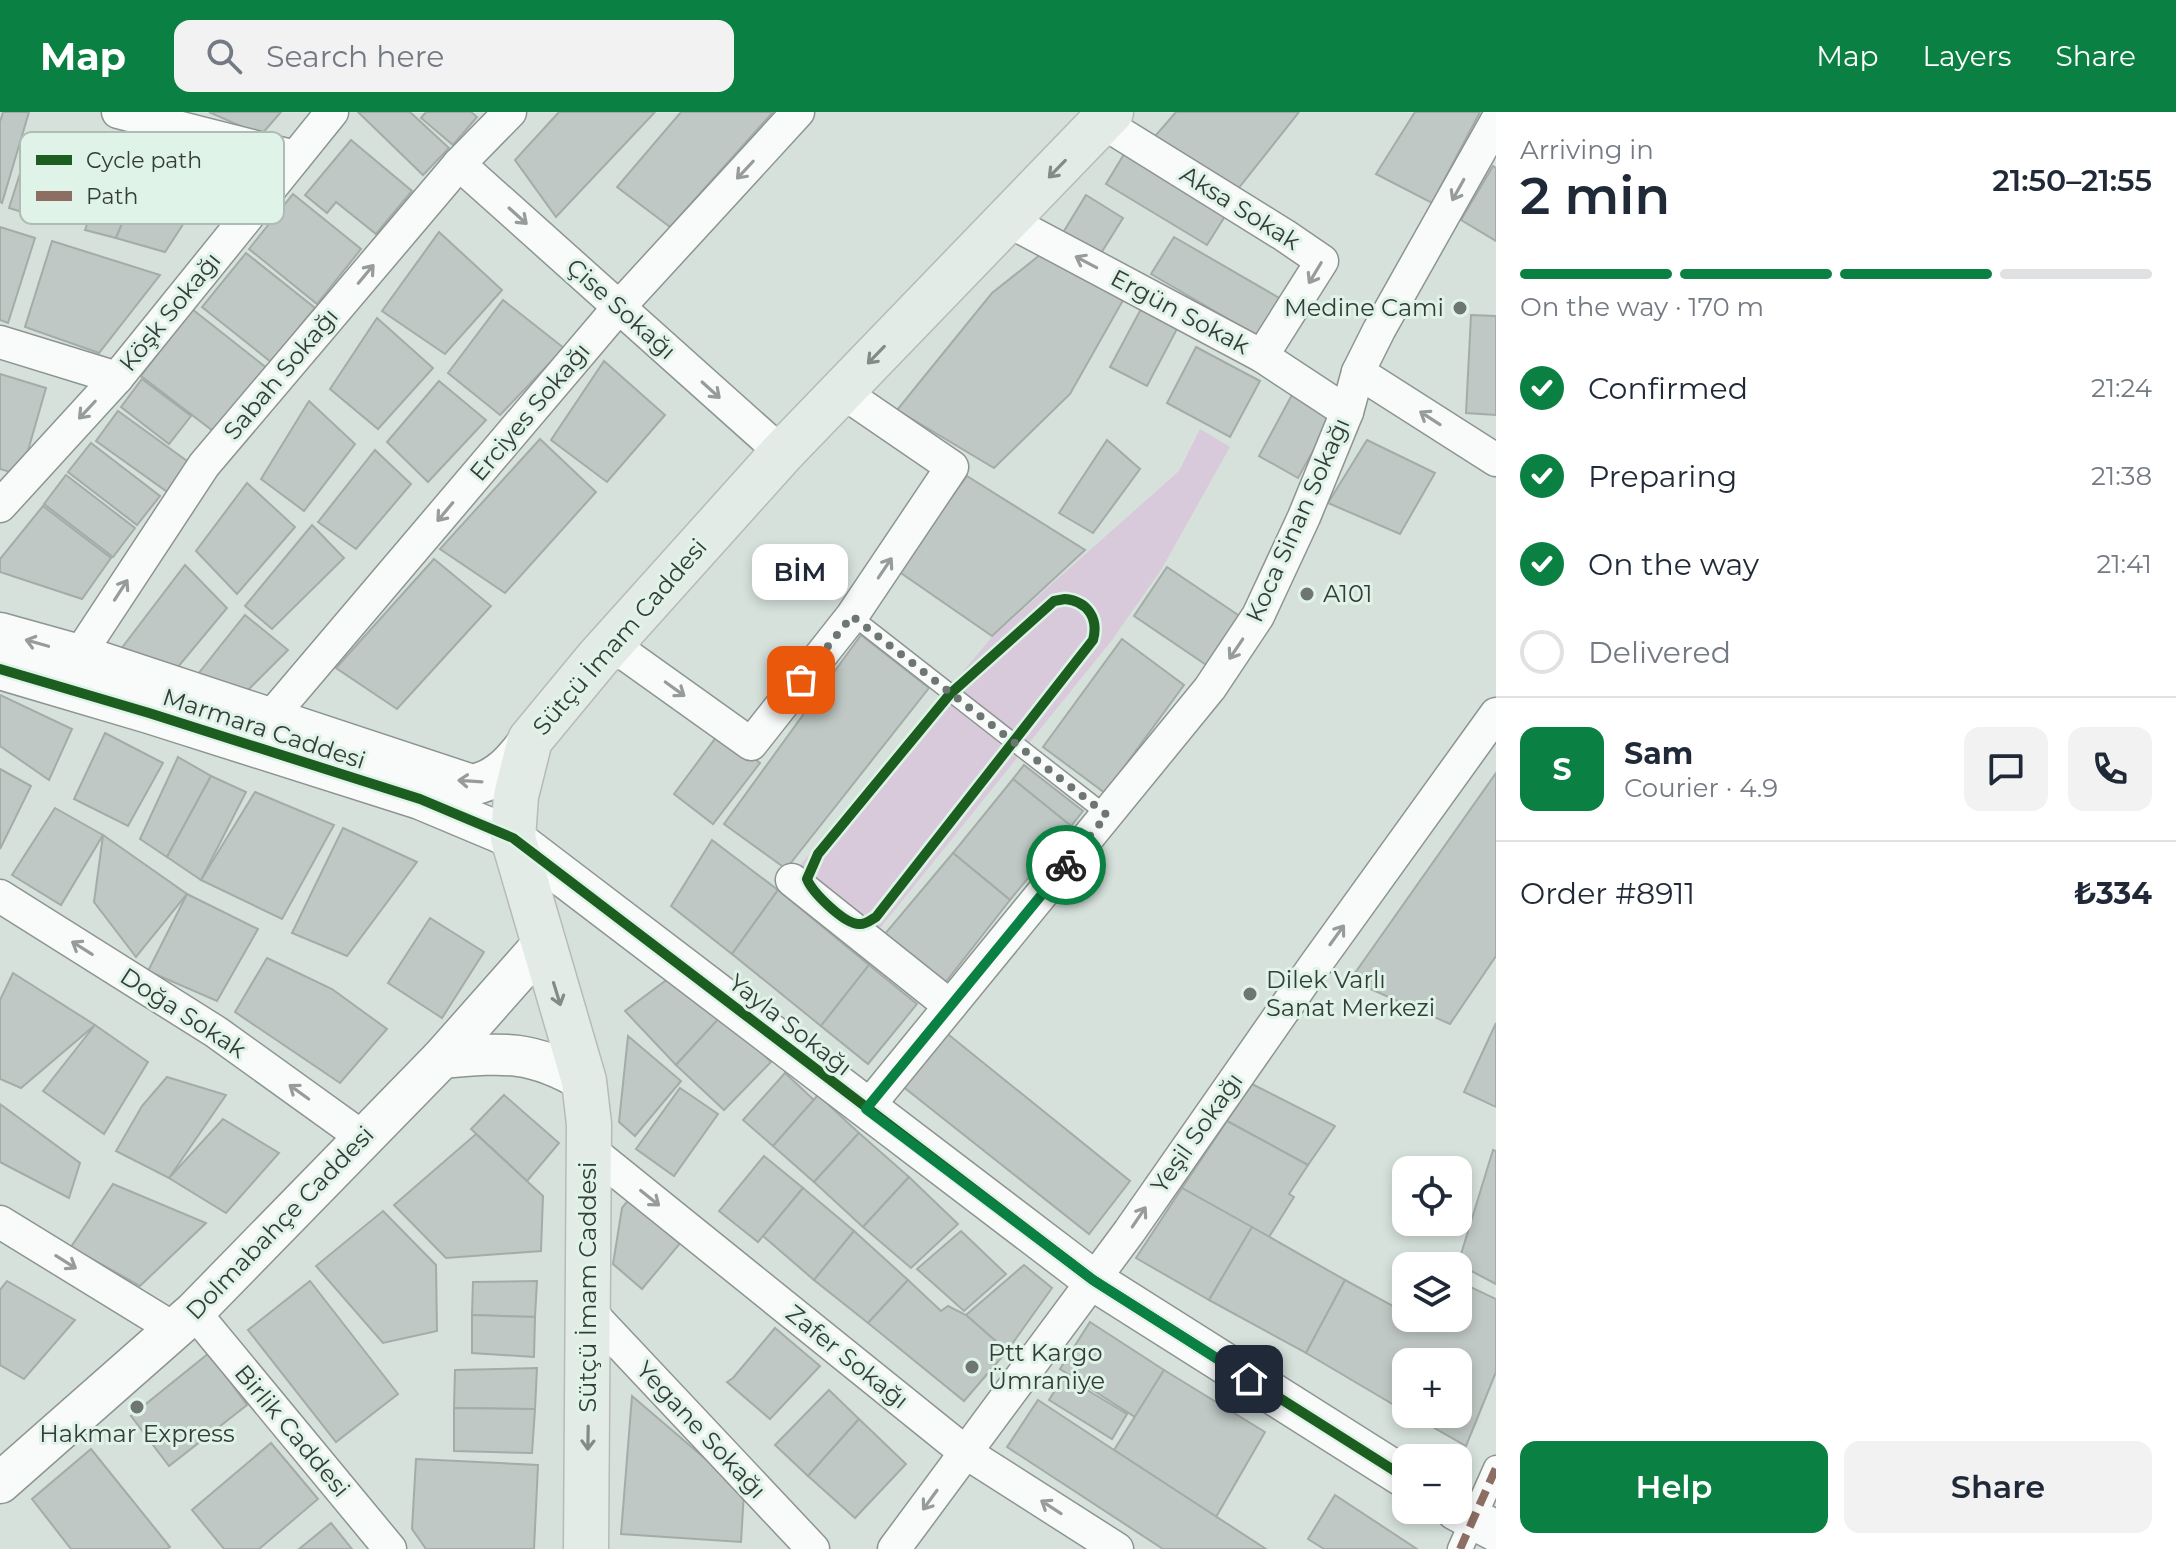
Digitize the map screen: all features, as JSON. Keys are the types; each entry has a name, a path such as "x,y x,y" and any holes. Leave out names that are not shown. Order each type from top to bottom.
{"main road":[{"name":"Sütçü İmam Caddesi","path":"586,1549 589,1149 584,1081 513,838 516,796 530,740 611,644 782,453 1106,117"}],"street":[{"path":"118,112 197,132"},
{"name":"Köşk Sokağı","path":"284,171 332,112"},
{"name":"Sabah Sokağı","path":"79,655 204,465 459,164 510,112"},
{"name":"Erciyes Sokağı","path":"269,719 619,307 798,112"},
{"name":"Aksa Sokak","path":"1106,117 1322,261 1262,356"},
{"name":"Koca Sinan Sokağı","path":"866,1109 1210,688 1258,616 1304,517 1347,412 1358,372 1496,122"},
{"path":"284,154 295,157"},
{"name":"Çise Sokağı","path":"459,164 782,453"},
{"name":"Ergün Sokak","path":"1007,220 1262,356 1347,412"},
{"name":"Köşk Sokağı","path":"0,506 117,378 241,224"},
{"path":"0,342 117,378"},
{"path":"1358,372 1496,460"},
{"path":"611,644 751,744 852,616 952,467 841,391"},
{"name":"Marmara Caddesi","path":"0,633 79,655 472,785 488,782 500,773 530,740"},
{"name":"Marmara Caddesi","path":"0,669 420,799 513,838"},
{"name":"Yeşil Sokağı","path":"894,1549 1093,1280 1496,714"},
{"name":"Yayla Sokağı","path":"513,838 1093,1280 1392,1469"},
{"path":"792,880 950,1006"},
{"name":"Doğa Sokak","path":"0,896 216,1032 362,1137"},
{"name":"Dolmabahçe Caddesi","path":"0,1483 185,1321 442,1058 542,945"},
{"path":"442,1058 504,1053 555,1064 584,1081"},
{"name":"Zafer Sokağı","path":"589,1149 965,1452 1117,1549"},
{"name":"Birlik Caddesi","path":"0,1222 185,1321 390,1549"},
{"name":"Yegane Sokağı","path":"589,1311 813,1549"},
{"path":"1472,1528 1496,1468"}],"lane":[{"path":"852,616 1107,815"}],"shaded area":[{"path":"1200,429 1230,447 1161,570 1112,640 873,937 792,875 991,638 1179,471"}],"building":[{"path":"3,112 29,112 23,132 20,132 20,142 2,203 0,202 0,122"},
{"path":"209,112 281,112 264,132 254,132"},
{"path":"358,112 410,112 449,148 423,175"},
{"path":"426,112 471,112 477,117 453,145 421,118"},
{"path":"559,112 655,112 556,217 515,160"},
{"path":"681,112 773,112 670,227 617,187"},
{"path":"1176,112 1299,112 1234,194 1150,142"},
{"path":"1415,112 1480,112 1432,203 1376,174"},
{"path":"351,140 412,191 376,234 336,202 327,213 305,195"},
{"path":"1126,151 1227,213 1207,245 1106,184"},
{"path":"1493,166 1496,168 1496,241 1461,220"},
{"path":"20,174 20,211 9,208"},
{"path":"293,194 361,249 317,304 249,249 269,224 284,224 284,205"},
{"path":"1086,195 1123,218 1098,258 1061,236"},
{"path":"87,224 122,224 116,238 85,230"},
{"path":"122,224 183,224 165,252 116,238"},
{"path":"0,227 35,238 8,323 0,320"},
{"path":"439,232 502,290 445,354 382,311"},
{"path":"1174,237 1288,303 1266,341 1151,274"},
{"path":"52,241 160,275 99,353 25,327"},
{"path":"1050,247 1130,288 1070,394 994,468 897,410 992,293"},
{"path":"246,253 315,308 271,362 202,307"},
{"path":"503,300 564,348 500,415 448,373"},
{"path":"1142,307 1178,327 1147,386 1110,367"},
{"path":"192,309 268,369 217,434 141,376"},
{"path":"1471,315 1496,316 1496,415 1466,413"},
{"path":"377,318 433,368 378,429 330,389"},
{"path":"1196,347 1260,381 1230,437 1167,403"},
{"path":"604,361 665,415 607,482 551,440"},
{"path":"0,374 46,388 21,475 0,469"},
{"path":"142,379 191,416 169,444 121,407"},
{"path":"439,381 486,420 428,482 387,442"},
{"path":"1294,391 1334,413 1298,478 1259,456"},
{"path":"309,401 355,444 304,511 261,479"},
{"path":"118,411 194,466 173,496 96,441"},
{"path":"540,439 596,492 505,593 440,549"},
{"path":"1107,440 1140,469 1093,533 1059,513"},
{"path":"1367,440 1435,473 1400,534 1328,503"},
{"path":"91,443 160,496 137,525 68,472"},
{"path":"375,450 411,484 356,549 318,522"},
{"path":"66,475 135,528 113,557 44,504"},
{"path":"967,476 1085,550 992,636 898,571"},
{"path":"247,483 295,527 237,594 196,551"},
{"path":"43,506 111,558 82,599 0,572 0,559"},
{"path":"312,525 344,558 272,629 245,606"},
{"path":"434,559 491,606 397,709 336,668"},
{"path":"185,565 227,608 168,679 121,649"},
{"path":"1167,567 1241,617 1208,666 1134,616"},
{"path":"245,615 288,650 240,698 194,679"},
{"path":"861,635 929,688 786,869 724,824"},
{"path":"1122,639 1184,685 1105,793 1043,747"},
{"path":"0,695 72,729 49,780 0,746"},
{"path":"720,732 760,763 713,824 674,794"},
{"path":"105,733 163,763 128,826 74,799"},
{"path":"178,757 211,776 167,857 140,839"},
{"path":"1024,765 1083,811 1071,826 1013,779"},
{"path":"0,769 31,786 0,849"},
{"path":"1496,773 1496,956 1450,1024 1350,980"},
{"path":"211,776 246,792 201,880 167,857"},
{"path":"1013,779 1071,826 1010,900 953,853"},
{"path":"255,792 334,825 282,919 201,880"},
{"path":"55,808 103,835 61,905 12,875"},
{"path":"343,828 417,862 347,956 292,933"},
{"path":"103,835 187,894 136,957 94,902"},
{"path":"712,840 778,890 732,954 671,906"},
{"path":"953,853 1010,900 941,988 879,941"},
{"path":"778,890 869,965 821,1026 732,954"},
{"path":"187,894 258,929 217,1001 148,971"},
{"path":"430,918 484,952 442,1018 388,983"},
{"path":"267,958 332,989 387,1029 340,1083 235,1012"},
{"path":"869,965 917,1004 868,1064 821,1026"},
{"path":"677,972 722,1015 676,1065 625,1011"},
{"path":"13,973 95,1025 21,1088 0,1079 0,1000"},
{"path":"722,1015 771,1062 724,1110 676,1065"},
{"path":"1496,1023 1496,1107 1464,1092"},
{"path":"95,1025 148,1062 104,1134 43,1091"},
{"path":"944,1031 1130,1181 1089,1234 901,1085"},
{"path":"628,1036 681,1081 635,1136 619,1122"},
{"path":"785,1073 814,1100 773,1146 743,1120"},
{"path":"167,1077 226,1095 169,1178 116,1151 142,1106"},
{"path":"1252,1084 1335,1126 1308,1165 1227,1121"},
{"path":"680,1088 718,1114 674,1176 636,1149"},
{"path":"504,1095 559,1143 527,1181 471,1129"},
{"path":"818,1095 859,1133 814,1182 773,1146"},
{"path":"0,1104 80,1163 69,1198 0,1162"},
{"path":"223,1119 279,1153 226,1213 169,1178"},
{"path":"1227,1121 1308,1165 1289,1194 1294,1197 1269,1237 1182,1188"},
{"path":"859,1133 909,1177 863,1227 814,1182"},
{"path":"476,1134 543,1196 541,1251 446,1258 394,1205"},
{"path":"1493,1150 1496,1151 1496,1284 1472,1271 1472,1252 1462,1252 1467,1236 1472,1236 1472,1218"},
{"path":"764,1156 803,1188 758,1242 719,1211"},
{"path":"909,1177 958,1224 911,1268 863,1227"},
{"path":"113,1184 206,1223 140,1286 71,1247"},
{"path":"803,1188 854,1231 814,1280 763,1236"},
{"path":"1182,1188 1252,1227 1209,1300 1136,1258"},
{"path":"630,1198 682,1241 642,1289 613,1264 622,1208"},
{"path":"383,1211 436,1265 437,1331 383,1343 316,1266"},
{"path":"1252,1227 1345,1280 1306,1353 1209,1300"},
{"path":"854,1231 908,1280 868,1323 814,1280"},
{"path":"961,1231 1006,1274 964,1311 917,1269"},
{"path":"1024,1265 1052,1288 1007,1351 966,1315"},
{"path":"908,1280 941,1311 948,1306 966,1315 1007,1351 964,1401 868,1323"},
{"path":"1345,1280 1392,1305 1392,1332 1472,1332 1472,1288 1496,1299 1496,1372 1467,1444 1434,1428 1472,1428 1472,1348 1392,1348 1392,1404 1306,1353"},
{"path":"7,1281 75,1320 24,1379 0,1365 0,1290"},
{"path":"310,1281 398,1394 336,1442 248,1330"},
{"path":"537,1281 535,1317 472,1315 473,1282"},
{"path":"472,1315 535,1317 534,1357 472,1353"},
{"path":"1090,1322 1164,1370 1135,1417 1060,1369"},
{"path":"775,1328 820,1366 770,1419 727,1382"},
{"path":"209,1353 247,1405 169,1466 131,1416"},
{"path":"537,1368 535,1409 454,1408 455,1370"},
{"path":"1164,1370 1265,1432 1216,1517 1114,1450"},
{"path":"1064,1376 1127,1414 1112,1439 1049,1400"},
{"path":"829,1390 859,1419 808,1476 775,1445"},
{"path":"632,1396 744,1492 741,1542 621,1534"},
{"path":"1038,1400 1266,1549 1163,1549 1007,1447"},
{"path":"454,1408 535,1409 532,1453 454,1451"},
{"path":"859,1419 906,1464 855,1518 808,1476"},
{"path":"271,1443 318,1499 259,1549 224,1549 192,1510"},
{"path":"91,1449 170,1547 71,1549 32,1499"},
{"path":"416,1459 538,1465 534,1549 426,1549 412,1529"},
{"path":"1335,1495 1417,1549 1324,1549 1308,1539"},
{"path":"331,1523 352,1549 299,1549"}],"marked path":[{"path":"1460,1549 1496,1468"}],"cycle path":[{"path":"1065,599 1080,603 1090,612 1094,625 1093,640 876,917 859,924 845,919 822,899 807,879 818,854 950,694 1054,601 1065,599"},
{"path":"0,669 420,799 513,838 1093,1280 1392,1469"}],"way so far":[{"path":"801,680 852,616 1107,815 1066,865"}],"place":[{"name":"Medine Cami","path":"1460,308"},
{"name":"A101","path":"1307,594"},
{"name":"BİM","path":"801,680"},
{"name":"Dilek Varlı Sanat Merkezi","path":"1250,994"},
{"name":"Ptt Kargo Ümraniye","path":"972,1367"},
{"name":"Hakmar Express","path":"137,1407"}],"route":[{"path":"1066,865 866,1109 1093,1280 1249,1379"}]}
